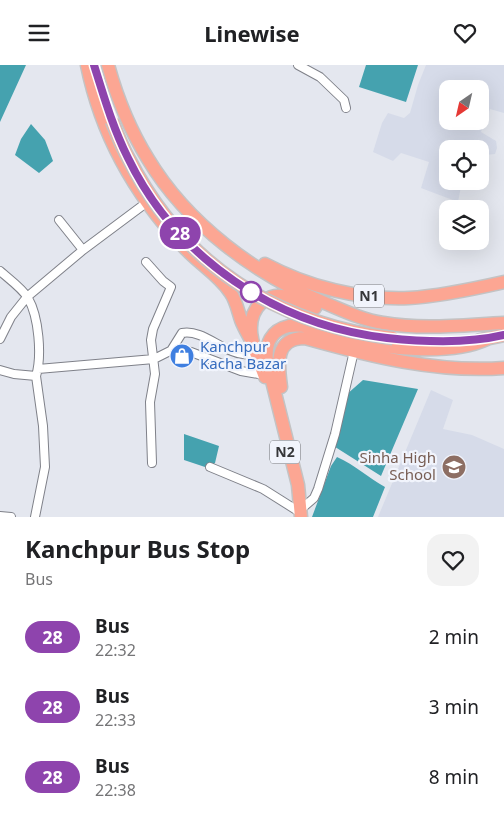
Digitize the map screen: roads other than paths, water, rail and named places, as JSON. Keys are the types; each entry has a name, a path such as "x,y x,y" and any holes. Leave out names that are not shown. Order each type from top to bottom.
{"highway":[{"path":"87,65 97,103 124,167 146,203 185,249 230,291 254,349"},
{"path":"94,65 112,121 128,157 158,207 183,237 219,269 256,296 302,317 341,329 393,338 434,341 487,339 504,335"},
{"name":"N1","path":"108,65 126,117 149,161 166,184 205,227 239,255 277,280 297,291 360,317 380,323 440,327 504,323"},
{"name":"N1","path":"239,255 252,258 314,285 372,296 410,298 456,292 504,282"},
{"name":"N2","path":"298,493 294,486 264,375 254,349 251,325 253,315 263,301 276,295 290,297 354,321 380,323"},
{"name":"N2","path":"301,513 298,485 266,352 270,338 283,328 299,325 346,339 376,345 427,349 458,348 477,344 487,339"},
{"name":"N2","path":"280,411 284,400 277,363 287,343 298,338 305,338 384,358 442,367 463,369 504,368"}],"street":[{"path":"298,65 320,77 344,100 346,108"},
{"path":"0,339 2,330 28,297 84,250 146,203"},
{"path":"59,220 84,250"},
{"path":"146,262 171,287 153,329 151,340 155,374 150,402 152,463"},
{"path":"0,271 28,297 32,306 39,341 37,373 45,467 35,517"},
{"path":"0,370 14,374 37,373 154,359 172,349 182,333 190,331 222,347 242,354 254,349"},
{"path":"172,349 190,352 241,371 264,375"},
{"path":"210,467 263,489 301,513 314,498 318,489 335,434 354,351"},
{"path":"0,516 11,517"}],"water":[{"path":"0,65 26,65 0,122"},
{"path":"366,65 418,65 406,102 359,87"},
{"path":"31,124 45,140 53,161 39,173 15,155 21,139"},
{"path":"363,380 418,389 381,476 332,445 346,395"},
{"path":"184,434 219,446 215,463 208,468 184,460"},
{"path":"337,457 385,487 373,517 312,517 331,466"}],"place":[{"name":"Kanchpur Kacha Bazar","path":"182,356"},
{"name":"Sinha High School","path":"454,467"}]}
